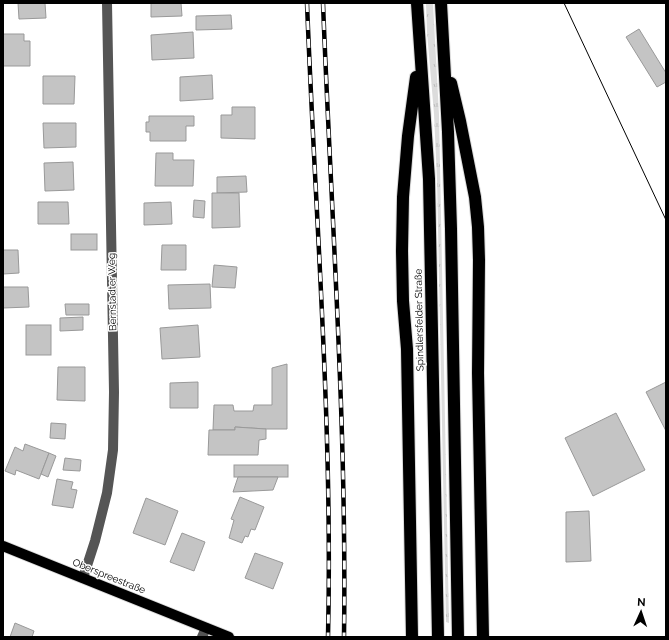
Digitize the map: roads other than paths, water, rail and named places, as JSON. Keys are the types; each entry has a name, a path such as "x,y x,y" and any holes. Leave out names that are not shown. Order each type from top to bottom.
{"highway":[{"name":"Spindlersfelder Straße","path":"417,3 429,179 438,632"},
{"path":"441,3 448,132 451,229 458,634"},
{"path":"412,637 407,349 403,301 402,251 403,197 407,144 420,52"},
{"path":"444,53 460,121 475,197 478,227 478,373 483,637"}],"main road":[{"name":"Oberspreestraße","path":"3,546 153,607 204,632 229,637"},
{"path":"204,632 213,637"}],"street":[{"name":"Bernstadter Weg","path":"83,578 95,541 107,493 113,450 114,384 107,3"}],"tram line":[{"path":"564,3 666,220"}],"railway":[{"path":"307,3 326,399 329,558 328,637"},
{"path":"323,3 341,399 344,637"}]}
